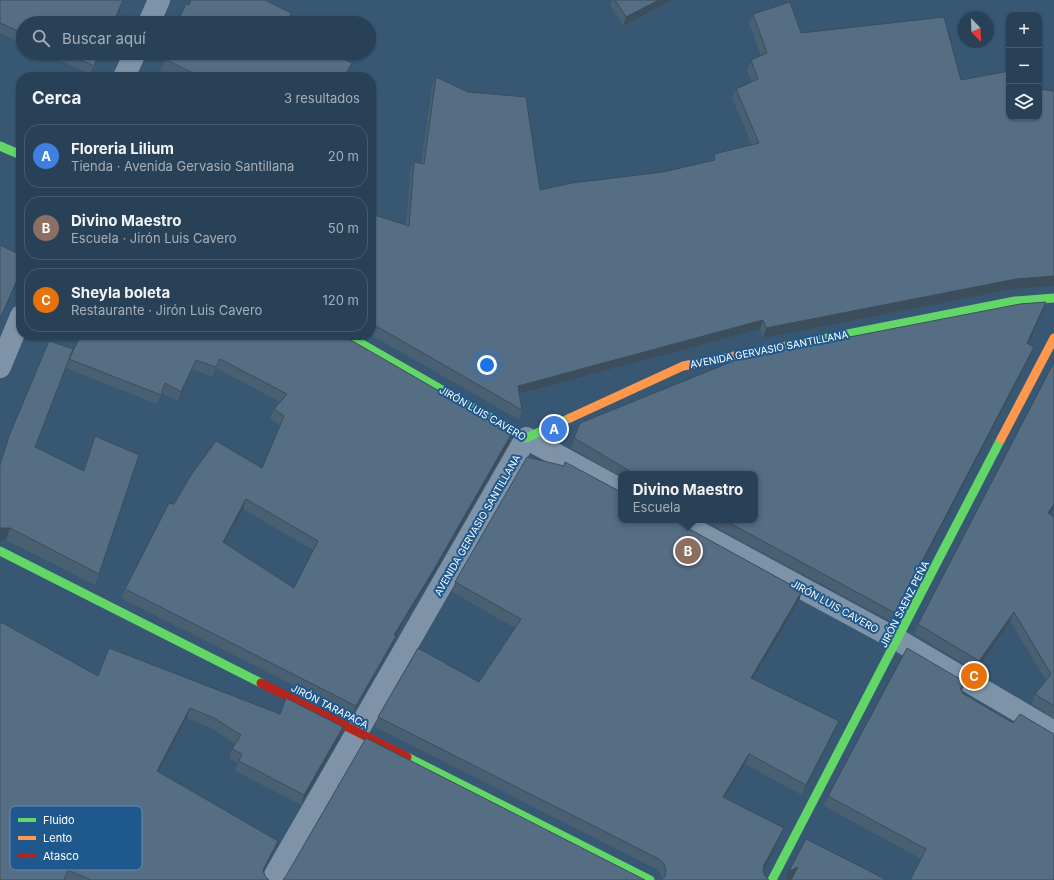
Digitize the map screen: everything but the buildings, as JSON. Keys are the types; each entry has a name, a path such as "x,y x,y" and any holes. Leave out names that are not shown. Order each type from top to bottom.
{"street":[{"path":"152,16 159,0"},
{"path":"126,72 132,60"},
{"path":"0,146 16,153"},
{"name":"AVENIDA GERVASIO SANTILLANA","path":"272,880 358,733 526,438 683,366 1015,301 1054,298"},
{"path":"0,367 16,328"},
{"name":"JIRÓN SAENZ PEÑA","path":"772,880 1054,338"},
{"name":"JIRÓN LUIS CAVERO","path":"355,340 526,438 618,488"},
{"name":"JIRÓN LUIS CAVERO","path":"682,523 898,640 1054,732"},
{"name":"JIRÓN TARAPACA","path":"0,551 650,880"}],"traffic: fast":[{"path":"0,146 16,153"},
{"path":"782,347 1015,301 1054,298"},
{"path":"355,340 526,438 570,418"},
{"path":"772,880 1001,439"},
{"path":"0,551 261,683"},
{"path":"407,757 650,880"}],"traffic: slow":[{"path":"1001,439 1054,338"},
{"path":"570,418 683,366 782,347"}],"traffic: jam":[{"path":"261,683 407,757"}],"place":[{"name":"Floreria Lilium","path":"554,429"},
{"name":"Divino Maestro","path":"688,551"},
{"name":"Sheyla boleta","path":"974,676"}]}
